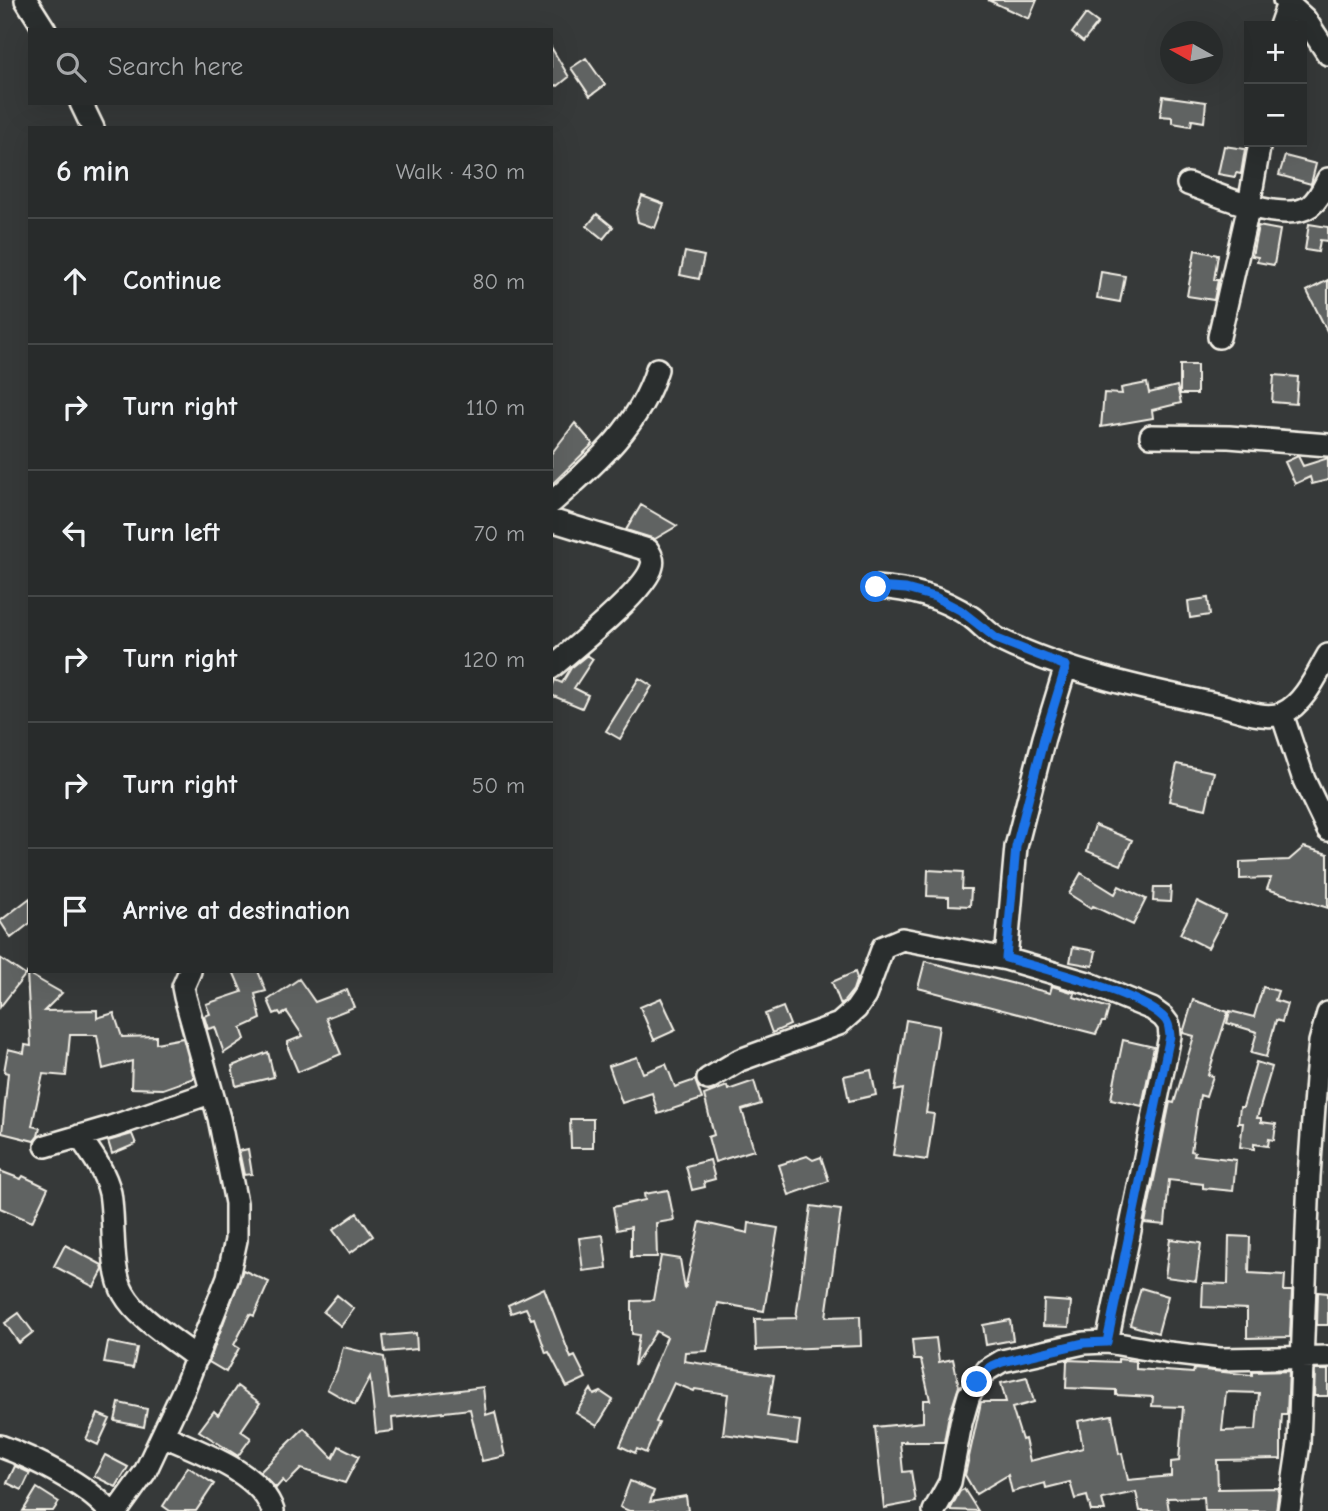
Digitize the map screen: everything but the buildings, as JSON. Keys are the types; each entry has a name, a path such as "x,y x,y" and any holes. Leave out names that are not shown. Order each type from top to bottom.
{"street":[{"path":"26,0 44,28"},
{"path":"1281,21 1286,1 1305,19 1328,54"},
{"path":"81,105 92,126"},
{"path":"1219,337 1259,147"},
{"path":"1188,184 1272,211 1294,211 1307,208 1319,197 1328,179"},
{"path":"553,501 585,473 625,430 644,403 657,369"},
{"path":"1151,436 1253,438 1328,445"},
{"path":"553,521 645,549 651,553 653,561 652,567 630,599 553,666"},
{"path":"876,587 906,589 935,597 960,610 997,639 1066,666 1180,697 1257,713 1282,714 1298,702 1328,655"},
{"path":"1006,958 1016,847 1066,666"},
{"path":"1282,714 1304,780 1328,830"},
{"path":"708,1079 740,1060 839,1024 856,1009 865,996 883,947 902,939 1006,958 1126,996 1152,1009 1169,1025 1168,1055 1107,1342"},
{"path":"117,1511 145,1472 163,1435 228,1277 236,1240 236,1203 219,1118 184,997 183,987 189,973"},
{"path":"1289,1511 1299,1444 1316,1079 1322,1030 1328,1013"},
{"path":"46,1146 210,1093"},
{"path":"79,1136 98,1163 110,1192 117,1271 122,1293 136,1310 197,1357"},
{"path":"936,1510 950,1482 969,1395 987,1370 1002,1362 1084,1343 1107,1342 1220,1359 1328,1357"},
{"path":"163,1435 245,1475 261,1489 273,1511"},
{"path":"0,1446 51,1469 91,1495 109,1511"}],"route":[{"path":"876,587 906,589 935,597 979,622 997,639 1066,666 1016,847 1006,958 1126,996 1152,1009 1169,1025 1165,1071 1107,1342 1084,1343 1002,1362 990,1367 977,1382"}]}
